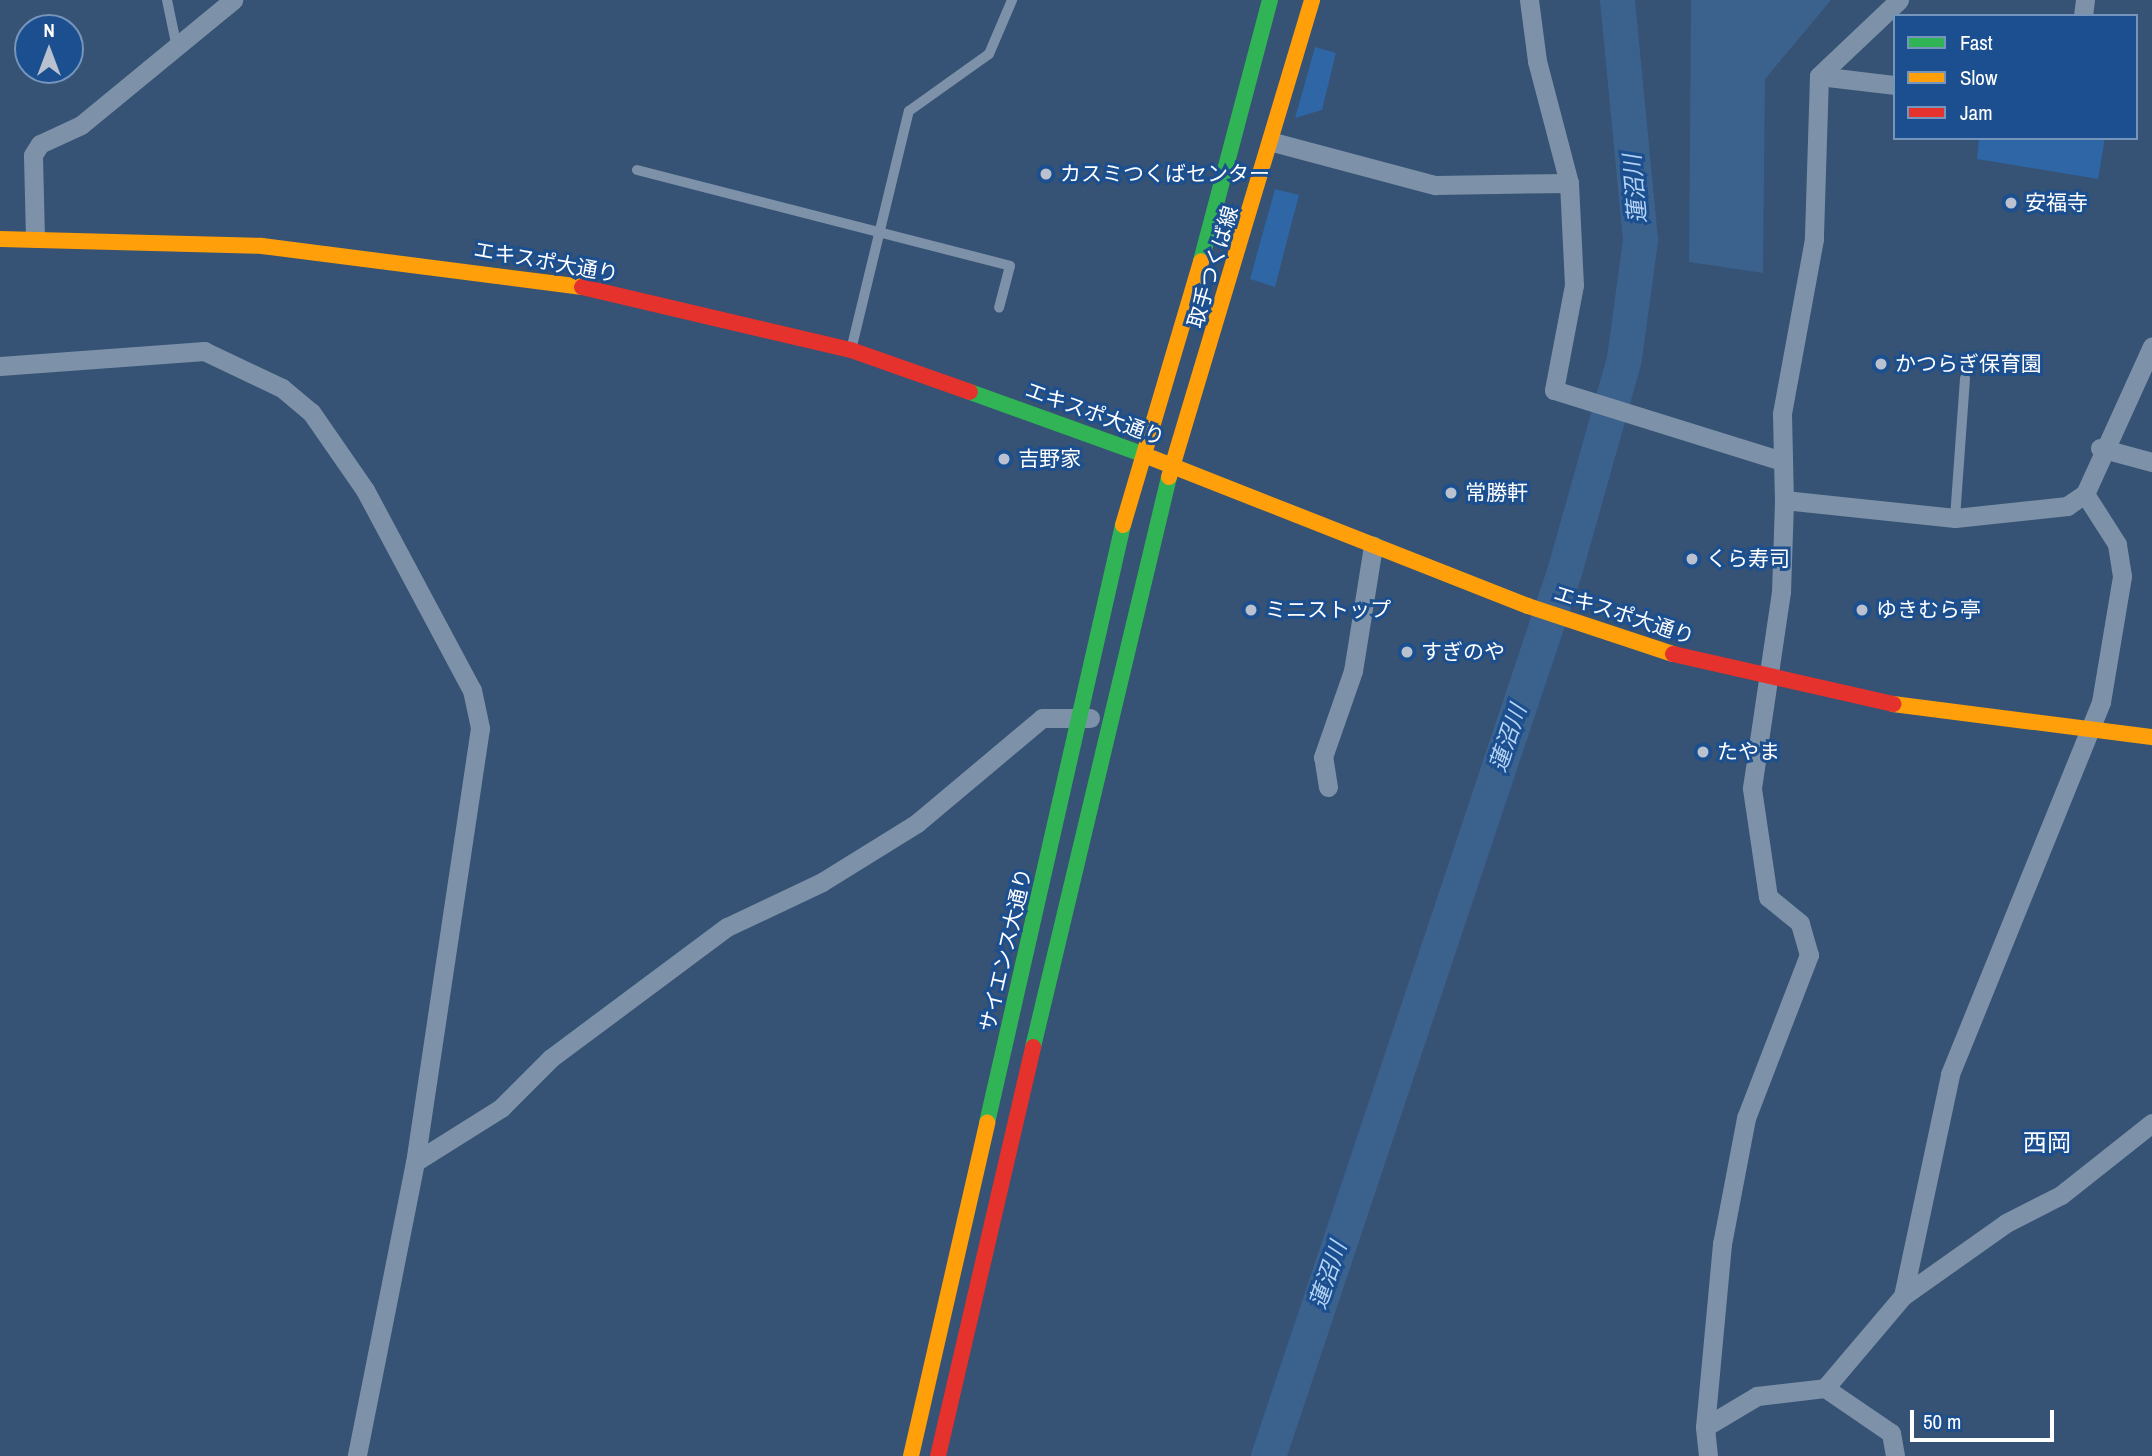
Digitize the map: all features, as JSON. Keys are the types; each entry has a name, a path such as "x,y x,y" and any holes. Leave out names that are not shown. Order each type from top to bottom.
{"main road":[{"name":"取手つくば線","path":"1142,454 1238,134 1270,0"},
{"name":"取手つくば線","path":"1171,465 1273,142 1312,0"},
{"name":"エキスポ大通り","path":"0,239 262,246 419,262 560,282 851,351 1142,454 1569,621 1768,679 2088,732 2152,737"},
{"name":"サイエンス大通り","path":"911,1456 1079,715 1142,454"},
{"path":"938,1456 1108,723 1171,465"}],"street":[{"path":"35,238 33,155 40,145 81,125 177,49 233,0"},
{"path":"1530,0 1537,61 1569,183 1574,285 1554,390 1779,460"},
{"path":"1708,1456 1705,1427 1722,1244 1746,1118 1807,973 1809,955 1800,923 1768,897 1758,862 1752,788 1781,592 1784,500 1779,460 1795,321 1814,239 1819,76 1899,0"},
{"path":"1819,76 1893,85"},
{"path":"1273,142 1435,185 1569,183"},
{"path":"1784,500 1955,518 2043,511 2085,494 2100,448 2152,346"},
{"path":"0,366 204,351 282,388 311,412 365,490 471,690 480,728 415,1162 357,1456"},
{"path":"2100,448 2152,462"},
{"path":"1903,1296 1950,1074 2101,702 2122,576 2117,544 2085,494"},
{"path":"1328,787 1323,757 1353,671 1373,546"},
{"path":"415,1162 501,1108 551,1058 727,927 822,882 917,823 1042,718 1079,715 1108,723"},
{"path":"1825,1388 1903,1296 2006,1223 2061,1195 2152,1123"},
{"path":"1705,1427 1757,1396 1825,1388 1891,1433 1895,1456"}],"lane":[{"path":"167,0 177,49"},
{"path":"851,351 909,111 989,54 1012,0"},
{"path":"638,170 880,230 1010,266 999,308"},
{"path":"1955,518 1965,378"}],"shaded area":[{"path":"1691,0 1831,0 1765,79 1763,273 1689,262"},
{"path":"1315,47 1336,53 1322,110 1295,118"},
{"path":"1979,140 2105,140 2098,179 1977,159"},
{"path":"1275,189 1299,195 1275,287 1250,279"}],"waterway":[{"name":"蓮沼川","path":"1268,1456 1564,572 1624,358 1640,239 1617,0"}],"traffic: fast":[{"path":"1201,261 1270,0"},
{"path":"970,392 1142,454"},
{"path":"1033,1047 1169,477"},
{"path":"987,1123 1123,525"}],"traffic: slow":[{"path":"1169,477 1312,0"},
{"path":"0,239 262,246 582,287"},
{"path":"1123,525 1201,261"},
{"path":"1152,458 1528,606 1673,654"},
{"path":"1893,704 2152,737"},
{"path":"911,1456 987,1123"}],"traffic: jam":[{"path":"582,287 851,350 970,392"},
{"path":"1673,654 1893,704"},
{"path":"938,1456 1033,1047"}],"place":[{"name":"カスミつくばセンター","path":"1046,174"},
{"name":"安福寺","path":"2011,203"},
{"name":"かつらぎ保育園","path":"1881,364"},
{"name":"吉野家","path":"1004,459"},
{"name":"常勝軒","path":"1451,493"},
{"name":"くら寿司","path":"1692,559"},
{"name":"ミニストップ","path":"1251,610"},
{"name":"ゆきむら亭","path":"1862,610"},
{"name":"すぎのや","path":"1407,652"},
{"name":"たやま","path":"1703,752"}],"district":[{"name":"西岡","path":"2047,1143"}]}
